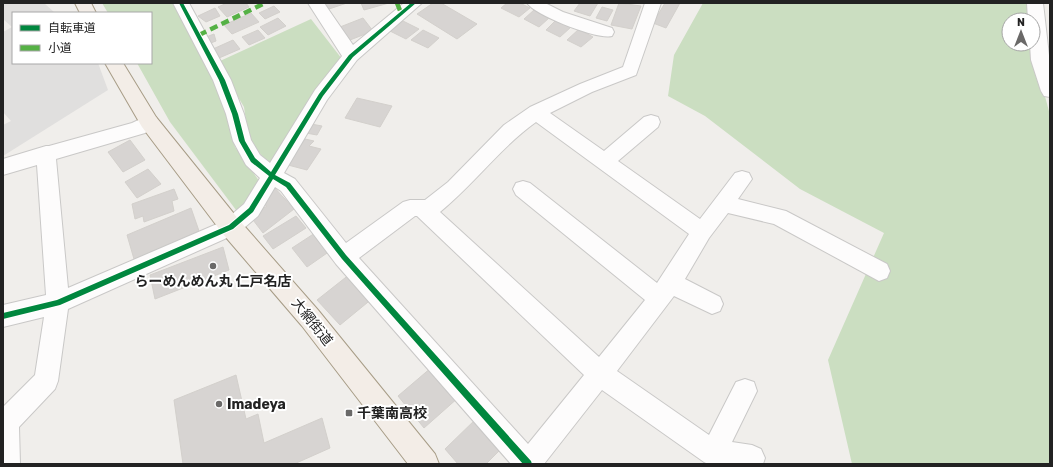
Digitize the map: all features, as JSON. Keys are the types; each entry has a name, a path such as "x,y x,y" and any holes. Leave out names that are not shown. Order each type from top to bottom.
{"main road":[{"path":"83,3 88,12"},
{"name":"大網街道","path":"115,64 150,122 231,227 310,318 425,464"}],"street":[{"path":"181,3 222,80 235,114 242,141 253,160 272,176 288,185 344,257 528,464 665,291 702,232 742,179"},
{"path":"316,3 351,56"},
{"path":"3,316 58,303 231,227 251,210 321,95 351,56 414,3"},
{"path":"535,3 538,7 557,16 606,32"},
{"path":"1035,3 1050,91"},
{"path":"426,210 455,188 511,130 536,112 586,88 630,71 650,4"},
{"path":"536,112 702,232"},
{"path":"3,167 46,153 138,128 150,122"},
{"path":"605,161 651,122"},
{"path":"7,464 6,422 46,381 58,303 46,153"},
{"path":"523,190 665,291 712,304"},
{"path":"724,204 779,217 879,271"},
{"path":"344,257 410,208 421,207 426,210 600,374 713,453 752,458"},
{"path":"713,453 745,391"}],"green space":[{"path":"102,3 175,3 209,67 229,117 235,147 262,185 247,207 236,210 170,122 138,64 152,64 152,12 107,12"},
{"path":"703,3 1029,3 1030,12 1001,12 1001,52 1033,52 1050,115 1050,464 852,464 828,360 884,233 800,189 705,116 668,96 674,55"},
{"path":"311,19 342,59 271,165 249,142 244,107 228,80 220,61"}],"shaded area":[{"path":"3,3 44,3 54,12 12,12 12,27 3,19"},
{"path":"12,27 12,64 98,64 108,90 3,156 3,125 11,121 3,112 3,32"}],"building":[{"path":"227,3 246,3 249,7 227,17 218,7"},
{"path":"325,3 347,3 329,9"},
{"path":"361,3 389,3 364,10"},
{"path":"433,3 441,3 477,24 457,39 417,14"},
{"path":"507,3 520,3 530,8 519,17 501,8"},
{"path":"580,3 598,3 590,16 574,11"},
{"path":"619,3 641,6 632,29 611,25"},
{"path":"665,3 680,3 666,28 653,23"},
{"path":"274,6 280,12 265,19 259,13"},
{"path":"602,7 613,10 607,21 596,18"},
{"path":"215,8 220,16 206,22 198,16"},
{"path":"534,10 549,18 539,27 524,19"},
{"path":"251,13 259,22 232,34 224,25"},
{"path":"278,18 286,26 268,35 260,27"},
{"path":"363,18 373,31 350,40 340,27"},
{"path":"556,20 571,27 560,37 546,30"},
{"path":"403,21 419,29 406,39 390,31"},
{"path":"579,29 593,37 581,47 567,40"},
{"path":"258,30 265,38 249,45 242,37"},
{"path":"423,30 439,38 428,48 411,40"},
{"path":"214,34 216,41 208,44 206,37"},
{"path":"233,40 240,49 219,58 213,49"},
{"path":"357,98 392,106 380,127 345,118"},
{"path":"311,124 322,126 317,135 306,133"},
{"path":"305,139 314,141 309,146 321,149 307,170 288,165"},
{"path":"130,140 145,160 123,172 108,152"},
{"path":"148,169 161,184 137,198 125,182"},
{"path":"273,186 294,209 263,233 250,216 267,206 259,202"},
{"path":"174,189 178,199 172,201 174,211 144,222 143,216 135,219 132,204"},
{"path":"191,208 199,231 134,259 127,235"},
{"path":"296,216 306,228 273,249 263,236"},
{"path":"315,233 330,251 307,267 292,248"},
{"path":"223,247 229,270 155,299 150,275"},
{"path":"350,274 373,298 340,325 317,300"},
{"path":"432,367 459,397 424,428 398,396"},
{"path":"236,375 246,419 258,414 264,443 322,418 330,448 294,464 183,464 174,400"},
{"path":"478,417 505,445 486,464 458,464 445,449"}],"marked path":[{"path":"199,35 265,3"},
{"path":"397,3 401,13"}],"cycle path":[{"path":"181,3 222,80 235,114 242,141 253,160 272,176 288,185 344,257 528,464"},
{"path":"3,316 58,303 231,227 251,210 321,95 351,56 414,3"}],"place":[{"name":"らーめんめん丸 仁戸名店","path":"213,266"},
{"name":"Imadeya","path":"219,404"},
{"name":"千葉南高校","path":"349,413"}]}
